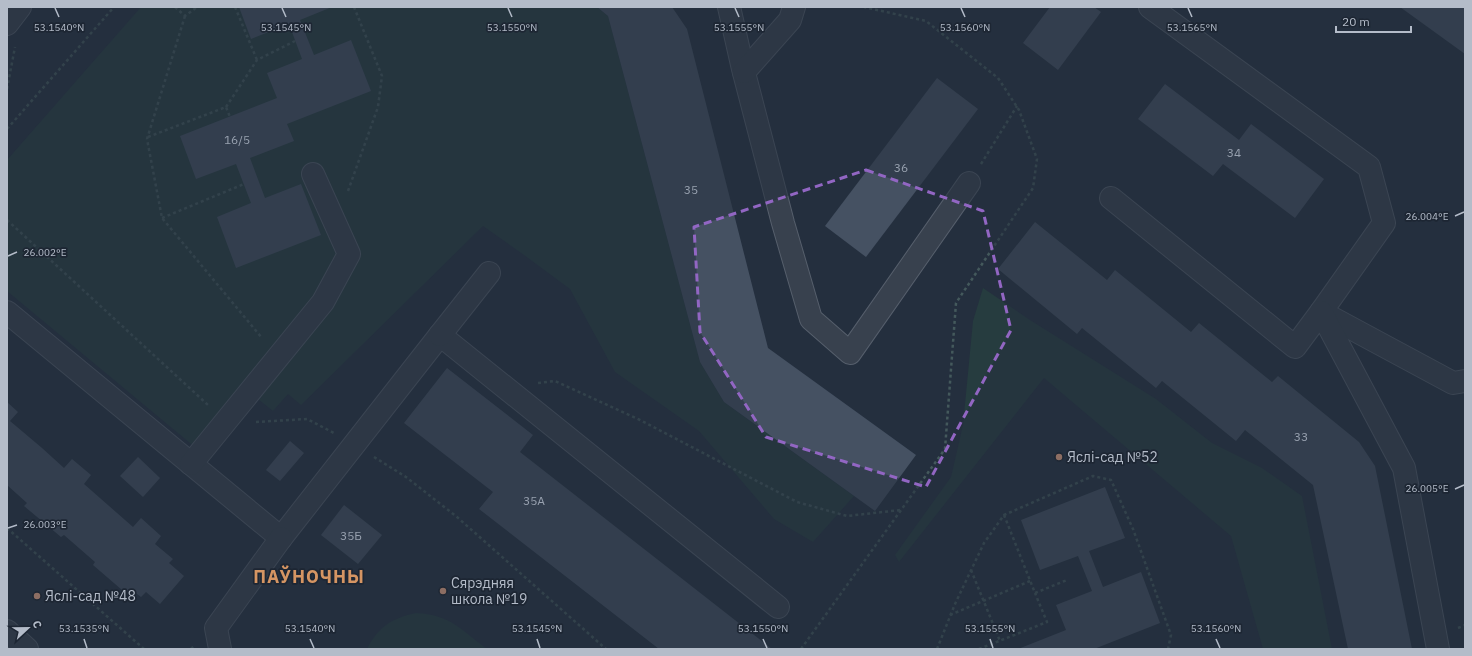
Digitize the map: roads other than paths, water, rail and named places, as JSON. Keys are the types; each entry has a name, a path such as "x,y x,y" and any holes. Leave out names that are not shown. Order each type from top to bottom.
{"lane":[{"path":"7,24 20,7"},
{"path":"729,7 783,224 811,319 850,353 969,183"},
{"path":"744,72 790,20 794,7"},
{"path":"1111,198 1295,347 1384,223 1369,167 1150,7"},
{"path":"191,464 323,302 350,254 313,174"},
{"path":"220,649 216,628 281,538 489,273"},
{"path":"7,312 281,538"},
{"path":"1321,312 1453,384 1465,381"},
{"path":"1321,312 1404,468 1438,649"},
{"path":"440,336 778,607"},
{"path":"7,631 27,649"}],"place":[{"name":"Яслі-сад №52","path":"1059,457"},
{"name":"Сярэдняя школа №19","path":"443,591"},
{"name":"Яслі-сад №48","path":"37,596"}],"district":[{"name":"ПАЎНОЧНЫ","path":"309,576"}]}
